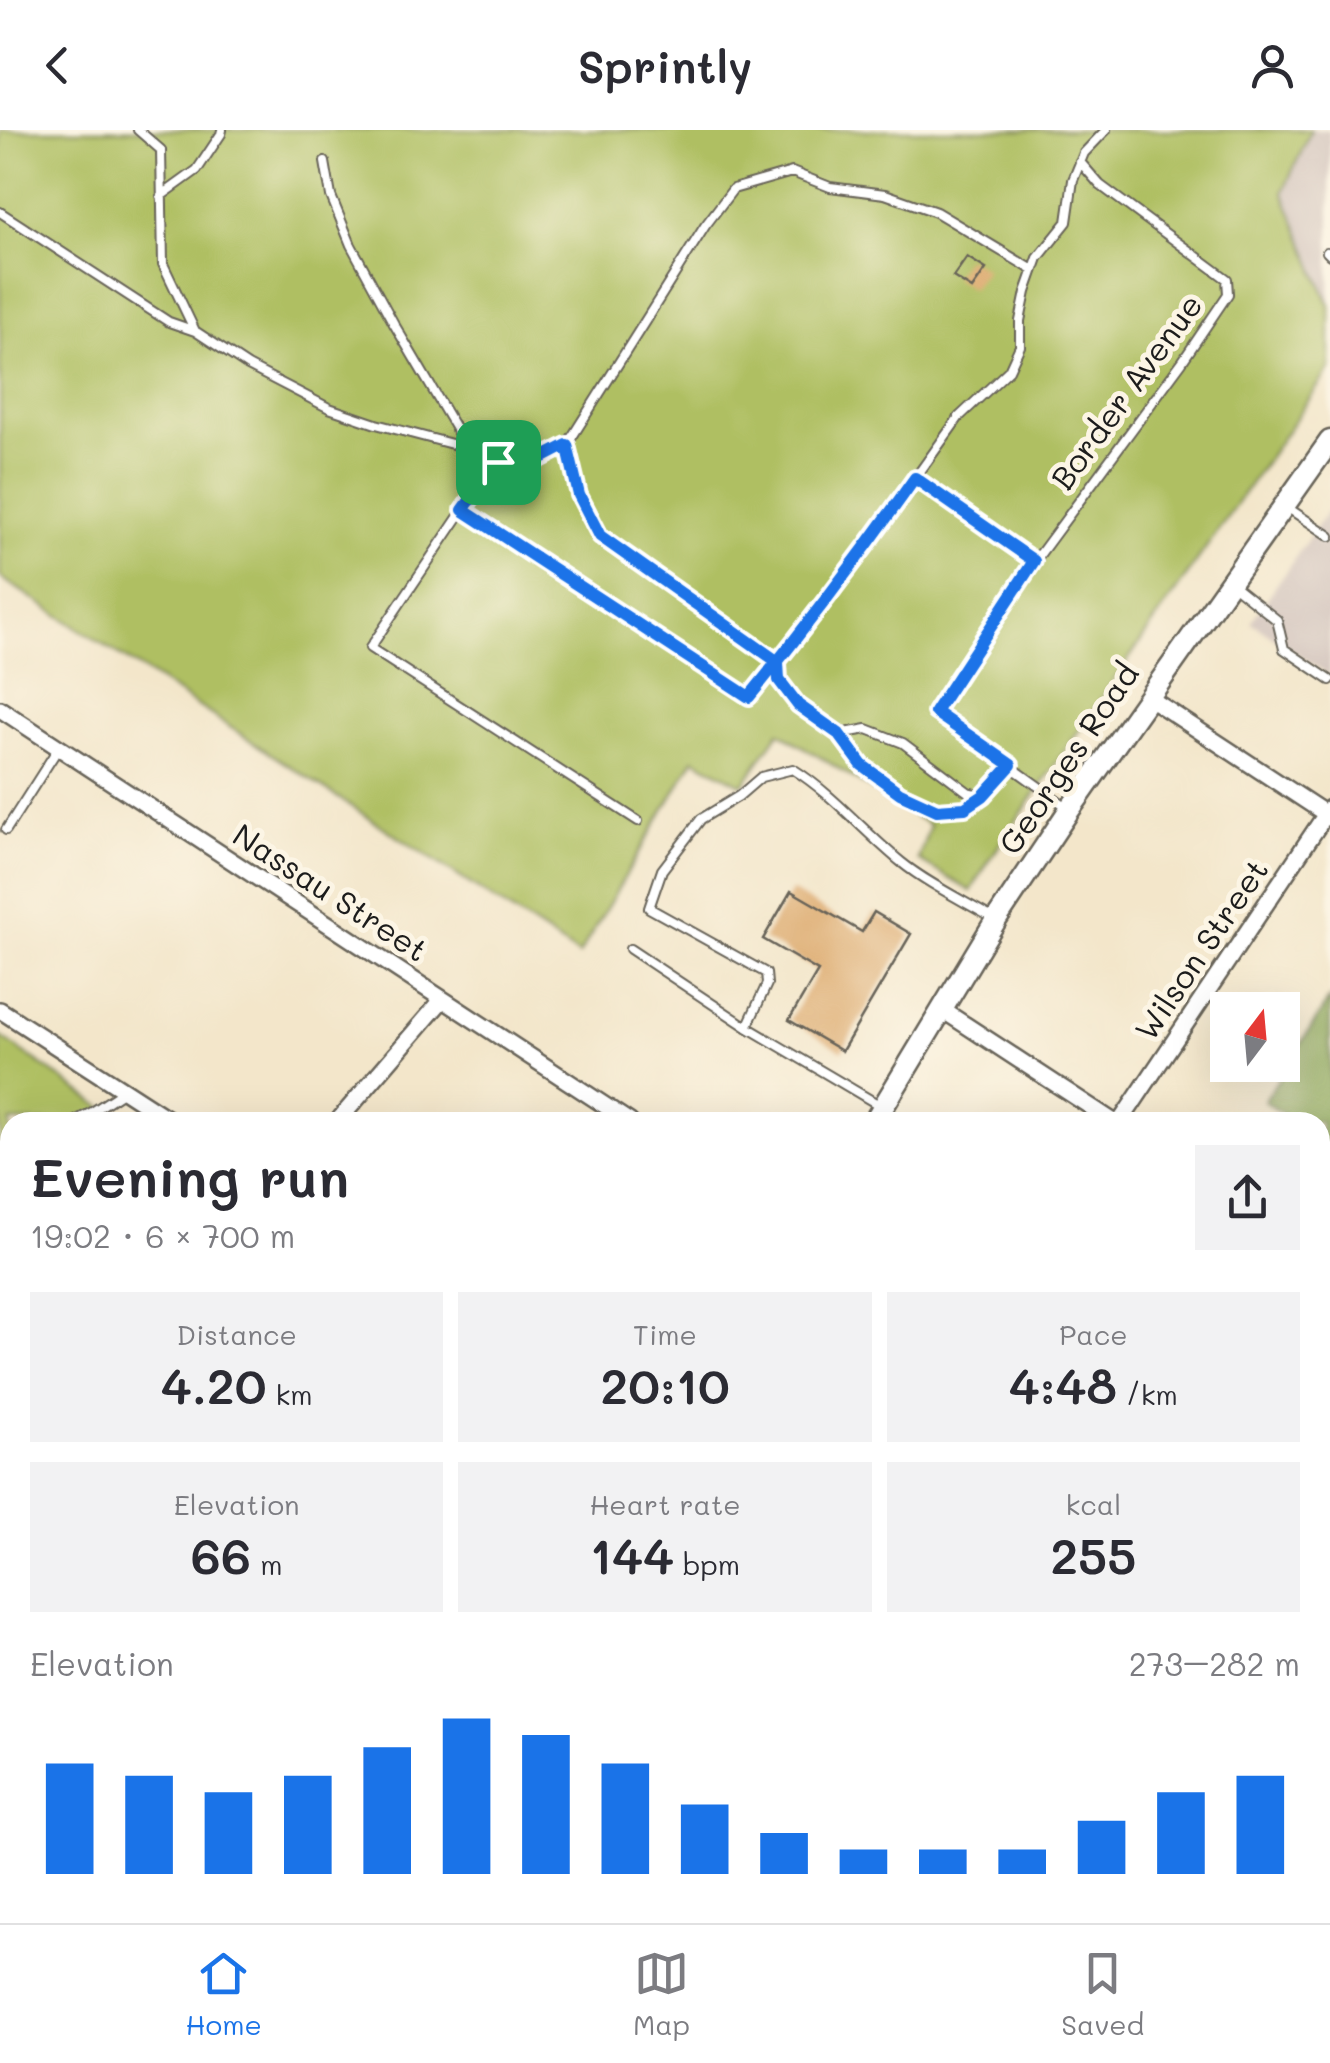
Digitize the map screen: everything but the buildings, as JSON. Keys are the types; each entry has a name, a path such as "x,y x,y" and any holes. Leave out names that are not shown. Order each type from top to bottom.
{"street":[{"name":"Georges Road","path":"880,1112 996,920 1070,809 1330,441"},
{"path":"1148,697 1328,811"},
{"name":"Nassau Street","path":"0,709 610,1112"},
{"name":"Wilson Street","path":"1124,1112 1328,811"},
{"path":"346,1112 442,1000"},
{"path":"941,1009 1101,1112"},
{"path":"0,1010 157,1112"}],"lane":[{"path":"138,130 161,150 163,264 195,331"},
{"path":"161,196 196,170 222,130"},
{"path":"463,510 749,697 866,547 959,417 1009,370 1020,346 1020,321 1038,258 1067,222 1073,180 1080,162 1106,130"},
{"path":"325,162 331,196 351,245 468,448"},
{"name":"Border Avenue","path":"1011,765 935,712 1034,561 1228,294 1226,279 1100,185 1080,162"},
{"path":"0,212 169,322 195,331 248,366 329,408 468,448 498,462 540,459 567,445 732,189 792,172 830,187 885,194 936,212 1034,270"},
{"path":"567,445 579,495 600,536 778,662"},
{"path":"498,462 370,648 638,821"},
{"path":"915,478 1034,561"},
{"path":"1285,506 1330,536"},
{"path":"1230,582 1278,620 1284,649 1330,680"},
{"path":"778,662 779,680 798,705 839,734 867,729 903,743 968,792 983,796 1011,765 1070,809"},
{"path":"6,830 59,747"},
{"path":"746,1027 767,984 766,972 650,908 662,870 701,819 761,777 793,769 818,785 904,866 996,920"},
{"path":"630,949 874,1112"},
{"path":"92,1112 124,1091"}],"path":[{"path":"839,734 862,765 900,793 937,810 965,808 983,796"}],"shaded area":[{"path":"1311,130 1330,130 1330,306 1282,192"},
{"path":"1330,507 1330,676 1251,622"}],"green space":[{"path":"0,130 1311,130 1283,192 1330,306 1330,369 971,891 918,860 930,825 779,732 743,785 694,759 579,955 0,577"},
{"path":"1330,998 1330,1112 1280,1112 1264,1101 1276,1082 1300,1082 1300,1045"},
{"path":"0,1036 109,1112 0,1112"}],"route":[{"path":"498,462 463,510 749,697 778,662 866,547 915,478 1034,561 935,712 1011,765 983,796 965,808 937,810 900,793 862,765 839,734 798,705 779,680 778,662 600,536 579,495 567,445 540,459 498,462"}]}
